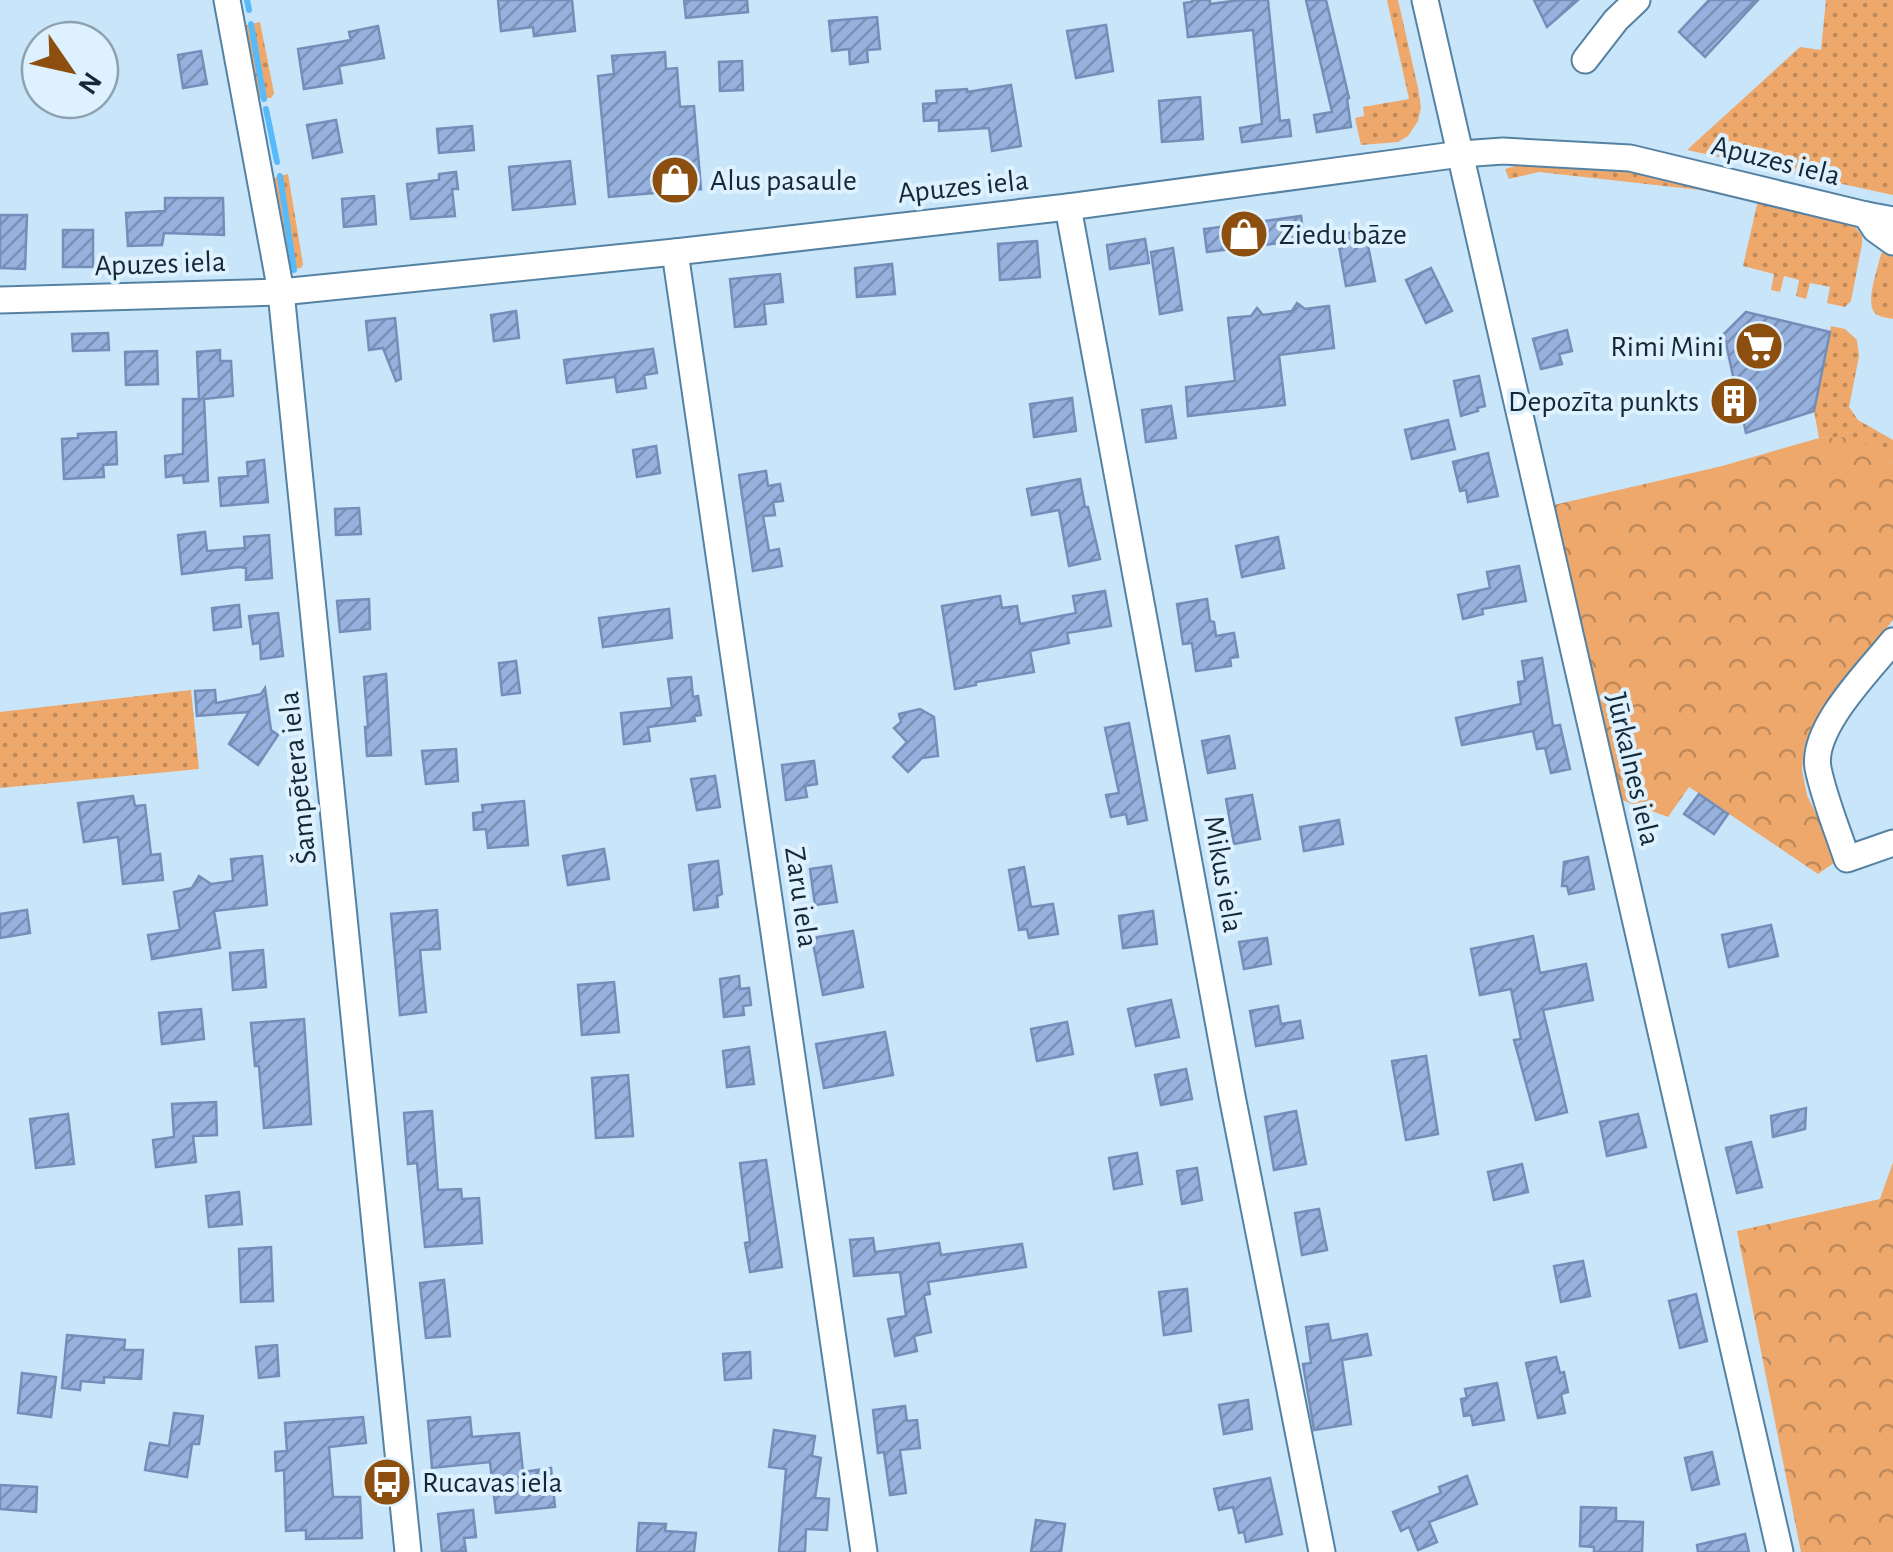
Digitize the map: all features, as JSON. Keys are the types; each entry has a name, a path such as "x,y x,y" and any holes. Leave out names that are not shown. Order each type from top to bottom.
{"street":[{"name":"Šampētera iela","path":"227,0 281,292 408,1552"},
{"name":"Jūrkalnes iela","path":"1425,0 1780,1552"},
{"path":"1585,60 1637,0"},
{"name":"Apuzes iela","path":"0,300 281,292 1068,207 1503,151 1630,158 1893,220"},
{"name":"Mikus iela","path":"1068,207 1232,1096 1322,1552"},
{"name":"Apuzes iela","path":"1866,216 1875,229 1893,242"},
{"name":"Zaru iela","path":"674,252 864,1552"},
{"path":"1893,641 1834,714 1818,746 1818,766 1847,859 1893,843"}],"green space":[{"path":"1387,0 1398,0 1421,107 1408,136 1398,142 1361,145 1355,118 1364,116 1363,107 1409,99"},
{"path":"1826,0 1893,0 1893,195 1687,150 1800,47 1821,50"},
{"path":"260,22 274,93 271,98 257,98 242,26"},
{"path":"1525,163 1648,171 1753,194 1751,201 1700,190 1539,172 1509,179 1505,169"},
{"path":"288,174 303,264 291,269 274,180"},
{"path":"1759,196 1851,221 1862,236 1862,244 1851,301 1845,307 1827,303 1830,287 1810,283 1806,299 1796,296 1799,280 1784,276 1780,292 1771,290 1774,274 1743,266"},
{"path":"1886,250 1893,254 1893,319 1876,314 1871,303 1881,254"},
{"path":"1831,326 1845,329 1857,340 1859,356 1849,407 1858,420 1893,440 1893,463 1859,442 1819,438 1814,411"},
{"path":"1852,437 1879,450 1893,463 1893,620 1824,708 1804,748 1802,770 1807,795 1838,860 1818,874 1689,787 1668,817 1622,800 1554,505 1722,466 1819,438"},
{"path":"191,690 199,769 0,788 0,712"},
{"path":"1893,1162 1893,1552 1801,1552 1737,1231 1880,1199"}],"building":[{"path":"498,0 572,0 575,31 534,36 533,27 501,31"},
{"path":"684,0 747,0 748,12 686,18"},
{"path":"1210,0 1210,4 1268,0 1280,121 1289,120 1291,136 1242,142 1240,128 1262,124 1253,30 1188,37 1184,3"},
{"path":"1306,0 1326,0 1349,98 1351,127 1317,132 1314,115 1332,112"},
{"path":"1534,0 1578,0 1547,27"},
{"path":"1709,0 1758,0 1705,57 1679,32"},
{"path":"877,17 880,49 867,50 868,62 850,64 849,49 832,51 829,21"},
{"path":"1106,25 1113,71 1076,78 1067,31"},
{"path":"378,26 384,58 339,66 342,83 304,89 298,49 351,40 349,32"},
{"path":"201,51 207,84 183,88 178,55"},
{"path":"665,52 666,69 677,68 680,107 694,106 701,189 609,197 598,76 614,74 612,56"},
{"path":"742,61 743,90 720,91 719,62"},
{"path":"1011,85 1021,146 992,151 989,128 939,131 939,120 924,121 923,104 937,103 936,91 967,92"},
{"path":"1200,97 1203,139 1162,142 1159,101"},
{"path":"336,120 342,152 313,158 307,125"},
{"path":"472,126 474,150 439,153 437,129"},
{"path":"570,161 575,204 513,210 509,167"},
{"path":"456,172 458,189 452,189 455,216 411,219 407,184 439,180 439,174"},
{"path":"374,196 376,224 344,227 342,199"},
{"path":"165,198 223,198 224,235 164,233 162,245 128,246 126,213 165,211"},
{"path":"0,215 27,215 25,269 0,268"},
{"path":"1301,216 1304,240 1207,252 1204,229"},
{"path":"63,230 93,230 93,267 63,267"},
{"path":"1365,230 1375,281 1346,286 1337,235"},
{"path":"1145,239 1149,263 1110,269 1107,245"},
{"path":"1037,241 1040,277 1000,280 998,244"},
{"path":"1173,248 1182,310 1160,314 1151,252"},
{"path":"892,264 895,294 857,297 855,268"},
{"path":"1431,268 1452,311 1426,323 1406,280"},
{"path":"780,274 783,302 764,304 766,324 735,327 730,279"},
{"path":"1297,303 1305,309 1329,306 1334,348 1279,355 1285,405 1188,416 1186,387 1235,381 1228,318 1251,316 1257,308 1263,315 1292,311"},
{"path":"516,311 519,338 494,341 491,315"},
{"path":"1746,312 1830,332 1814,411 1746,433 1741,409 1732,412 1727,392 1736,390 1724,334"},
{"path":"395,318 401,379 396,381 383,348 369,350 366,321"},
{"path":"1567,330 1572,351 1559,354 1562,364 1541,369 1533,339"},
{"path":"108,333 109,350 73,351 72,334"},
{"path":"653,349 657,373 644,375 646,388 617,392 615,377 567,383 564,360"},
{"path":"220,350 220,361 231,361 233,396 204,399 208,481 184,483 183,475 166,477 165,456 183,454 183,399 199,399 197,352"},
{"path":"157,351 158,384 126,385 125,352"},
{"path":"1479,376 1485,406 1461,416 1454,381"},
{"path":"1072,398 1076,431 1034,437 1030,404"},
{"path":"1171,406 1176,438 1146,442 1142,410"},
{"path":"1448,420 1455,449 1412,459 1405,430"},
{"path":"116,432 117,464 103,465 104,477 64,479 62,439"},
{"path":"656,446 660,473 637,477 633,450"},
{"path":"1488,453 1498,496 1468,502 1466,490 1460,491 1453,462"},
{"path":"264,460 268,502 221,506 219,478 248,476 247,462"},
{"path":"766,471 768,486 780,484 783,501 773,502 775,515 763,516 769,551 779,549 782,566 753,571 739,475"},
{"path":"1080,479 1100,559 1069,566 1059,510 1032,515 1027,489"},
{"path":"359,508 361,534 336,535 335,509"},
{"path":"205,532 207,551 245,548 244,537 269,535 272,578 246,580 246,568 239,567 182,574 178,535"},
{"path":"1278,537 1284,568 1242,577 1236,546"},
{"path":"1519,566 1526,601 1482,609 1483,614 1463,619 1458,595 1490,588 1487,572"},
{"path":"1105,591 1111,626 1067,633 1069,643 1030,651 1034,672 955,689 942,606 1000,596 1002,608 1017,606 1020,624 1076,613 1073,596"},
{"path":"369,599 370,629 340,632 337,601"},
{"path":"1207,599 1216,636 1234,633 1238,657 1230,658 1231,666 1196,671 1192,643 1183,644 1177,604"},
{"path":"239,605 241,627 214,630 212,608"},
{"path":"669,609 672,638 603,647 599,618"},
{"path":"278,613 283,656 261,659 260,643 253,644 249,616"},
{"path":"1542,658 1553,726 1560,725 1570,769 1551,773 1545,748 1537,749 1533,731 1462,745 1456,718 1521,704 1518,682 1525,681 1522,661"},
{"path":"516,661 520,693 502,695 499,663"},
{"path":"386,674 391,755 367,756 364,677"},
{"path":"691,677 693,697 698,696 701,715 694,716 695,721 648,727 650,741 624,744 621,713 672,708 668,679"},
{"path":"265,688 271,730 278,735 258,765 229,744 249,712 197,716 195,691 215,690 216,703 261,694"},
{"path":"920,709 934,717 938,756 922,758 908,772 893,757 907,742 894,728 901,722 899,714"},
{"path":"1129,723 1147,820 1128,824 1126,814 1111,817 1106,795 1119,793 1105,728"},
{"path":"1229,736 1235,768 1208,773 1202,741"},
{"path":"456,749 458,781 426,784 422,751"},
{"path":"814,761 817,784 805,786 807,797 786,800 782,765"},
{"path":"715,776 720,807 697,810 691,779"},
{"path":"1699,794 1728,814 1714,834 1684,814"},
{"path":"1252,795 1260,839 1234,844 1226,799"},
{"path":"133,796 135,806 145,805 151,855 160,854 163,880 123,884 118,837 84,842 78,803"},
{"path":"524,801 528,845 488,848 486,829 474,830 473,813 483,812 482,805"},
{"path":"1339,820 1343,844 1304,851 1300,827"},
{"path":"604,849 609,879 568,885 563,856"},
{"path":"262,856 267,905 214,911 220,948 152,959 148,935 180,930 174,892 192,888 199,876 211,884 233,881 231,859"},
{"path":"1588,857 1594,889 1569,894 1567,886 1562,886 1564,862"},
{"path":"718,861 722,894 717,896 718,907 694,910 689,865"},
{"path":"831,866 837,902 815,905 810,869"},
{"path":"1024,867 1031,907 1053,904 1058,934 1029,938 1027,929 1019,930 1009,870"},
{"path":"27,910 30,933 0,938 0,914"},
{"path":"437,910 440,949 420,950 426,1012 400,1015 391,914"},
{"path":"1153,911 1157,944 1123,948 1119,916"},
{"path":"1771,925 1778,956 1729,967 1722,935"},
{"path":"853,931 863,987 823,995 812,938"},
{"path":"1533,936 1540,973 1586,964 1593,1000 1543,1010 1567,1112 1536,1120 1514,1040 1521,1039 1511,989 1480,995 1471,949"},
{"path":"1267,938 1271,964 1244,969 1239,942"},
{"path":"263,950 266,987 233,990 230,953"},
{"path":"739,976 740,989 749,988 751,1005 743,1006 744,1015 724,1017 720,979"},
{"path":"614,982 619,1032 582,1035 578,985"},
{"path":"1171,1000 1179,1037 1136,1046 1128,1009"},
{"path":"1278,1006 1281,1024 1300,1021 1303,1038 1256,1046 1250,1011"},
{"path":"201,1009 204,1039 162,1044 159,1013"},
{"path":"304,1019 311,1124 264,1128 251,1023"},
{"path":"1067,1022 1073,1054 1037,1061 1031,1029"},
{"path":"885,1032 893,1075 824,1088 816,1044"},
{"path":"749,1047 754,1084 727,1087 723,1051"},
{"path":"1426,1056 1438,1134 1406,1140 1392,1061"},
{"path":"1186,1069 1192,1099 1161,1105 1155,1075"},
{"path":"628,1075 633,1136 596,1138 592,1078"},
{"path":"216,1102 217,1135 193,1136 196,1162 156,1167 153,1140 174,1137 172,1104"},
{"path":"1806,1108 1805,1129 1773,1137 1771,1116"},
{"path":"432,1111 438,1190 461,1189 462,1199 479,1198 482,1243 425,1247 417,1163 408,1164 404,1113"},
{"path":"1296,1111 1306,1164 1274,1170 1265,1117"},
{"path":"68,1114 74,1164 36,1168 30,1119"},
{"path":"1638,1114 1646,1147 1607,1156 1600,1122"},
{"path":"1751,1142 1762,1187 1737,1193 1726,1148"},
{"path":"1137,1153 1142,1184 1114,1189 1109,1158"},
{"path":"766,1160 782,1267 750,1272 740,1163"},
{"path":"1522,1164 1528,1192 1494,1200 1488,1172"},
{"path":"1197,1168 1202,1200 1182,1204 1177,1171"},
{"path":"239,1192 242,1224 209,1227 206,1196"},
{"path":"1319,1209 1327,1250 1302,1255 1295,1213"},
{"path":"873,1238 875,1252 939,1243 941,1255 1022,1244 1026,1267 928,1282 930,1294 924,1295 931,1332 914,1336 917,1351 895,1356 888,1319 906,1316 900,1272 854,1276 850,1240"},
{"path":"271,1247 273,1301 241,1302 239,1249"},
{"path":"1583,1261 1590,1296 1561,1302 1554,1266"},
{"path":"444,1280 450,1336 426,1338 420,1283"},
{"path":"1187,1289 1191,1331 1164,1335 1159,1292"},
{"path":"1696,1294 1707,1341 1680,1348 1669,1301"},
{"path":"1328,1324 1331,1341 1367,1334 1371,1355 1342,1360 1351,1424 1314,1430 1303,1364 1311,1363 1306,1327"},
{"path":"67,1335 125,1340 124,1350 143,1350 141,1379 104,1377 104,1383 81,1381 80,1390 62,1388"},
{"path":"277,1345 279,1376 259,1378 256,1347"},
{"path":"750,1352 751,1378 725,1380 723,1354"},
{"path":"1556,1357 1568,1392 1561,1394 1565,1413 1538,1418 1526,1363"},
{"path":"22,1373 56,1377 51,1417 18,1413"},
{"path":"1497,1383 1504,1420 1473,1425 1471,1415 1464,1416 1461,1399 1467,1398 1465,1389"},
{"path":"1248,1400 1252,1429 1224,1434 1219,1405"},
{"path":"905,1406 907,1421 917,1420 920,1448 900,1450 906,1493 890,1495 884,1452 878,1453 873,1410"},
{"path":"174,1413 203,1416 199,1444 192,1444 187,1477 145,1470 150,1443 169,1446"},
{"path":"363,1417 366,1443 329,1447 333,1497 360,1497 362,1538 306,1539 306,1530 286,1531 284,1470 276,1471 275,1452 287,1451 285,1423"},
{"path":"470,1417 472,1437 519,1433 523,1472 551,1468 555,1507 496,1513 490,1462 432,1468 428,1421"},
{"path":"774,1430 815,1436 812,1456 821,1458 815,1498 829,1499 827,1530 806,1529 805,1552 779,1552 786,1469 769,1467"},
{"path":"1712,1452 1719,1484 1692,1490 1685,1458"},
{"path":"1467,1476 1477,1504 1429,1522 1437,1542 1418,1550 1409,1527 1401,1531 1393,1512 1441,1493 1439,1487"},
{"path":"1270,1478 1282,1534 1246,1542 1244,1532 1239,1533 1233,1507 1219,1510 1214,1489"},
{"path":"0,1485 37,1487 36,1512 0,1509"},
{"path":"1581,1507 1616,1508 1616,1521 1643,1522 1642,1552 1594,1552 1594,1547 1580,1546"},
{"path":"473,1510 476,1537 464,1538 466,1551 442,1552 438,1514"},
{"path":"1036,1520 1065,1524 1061,1552 1031,1552"},
{"path":"639,1523 666,1524 665,1531 696,1533 694,1552 637,1552"},
{"path":"1745,1534 1749,1552 1698,1552 1697,1545"}],"waterway":[{"path":"247,0 249,10"},
{"path":"251,24 264,99"},
{"path":"266,109 277,162"},
{"path":"280,176 294,270"}],"place":[{"name":"Alus pasaule","path":"675,180"},
{"name":"Ziedu bāze","path":"1244,234"},
{"name":"Rimi Mini","path":"1759,346"},
{"name":"Depozīta punkts","path":"1734,401"},
{"name":"Rucavas iela","path":"387,1482"}]}
